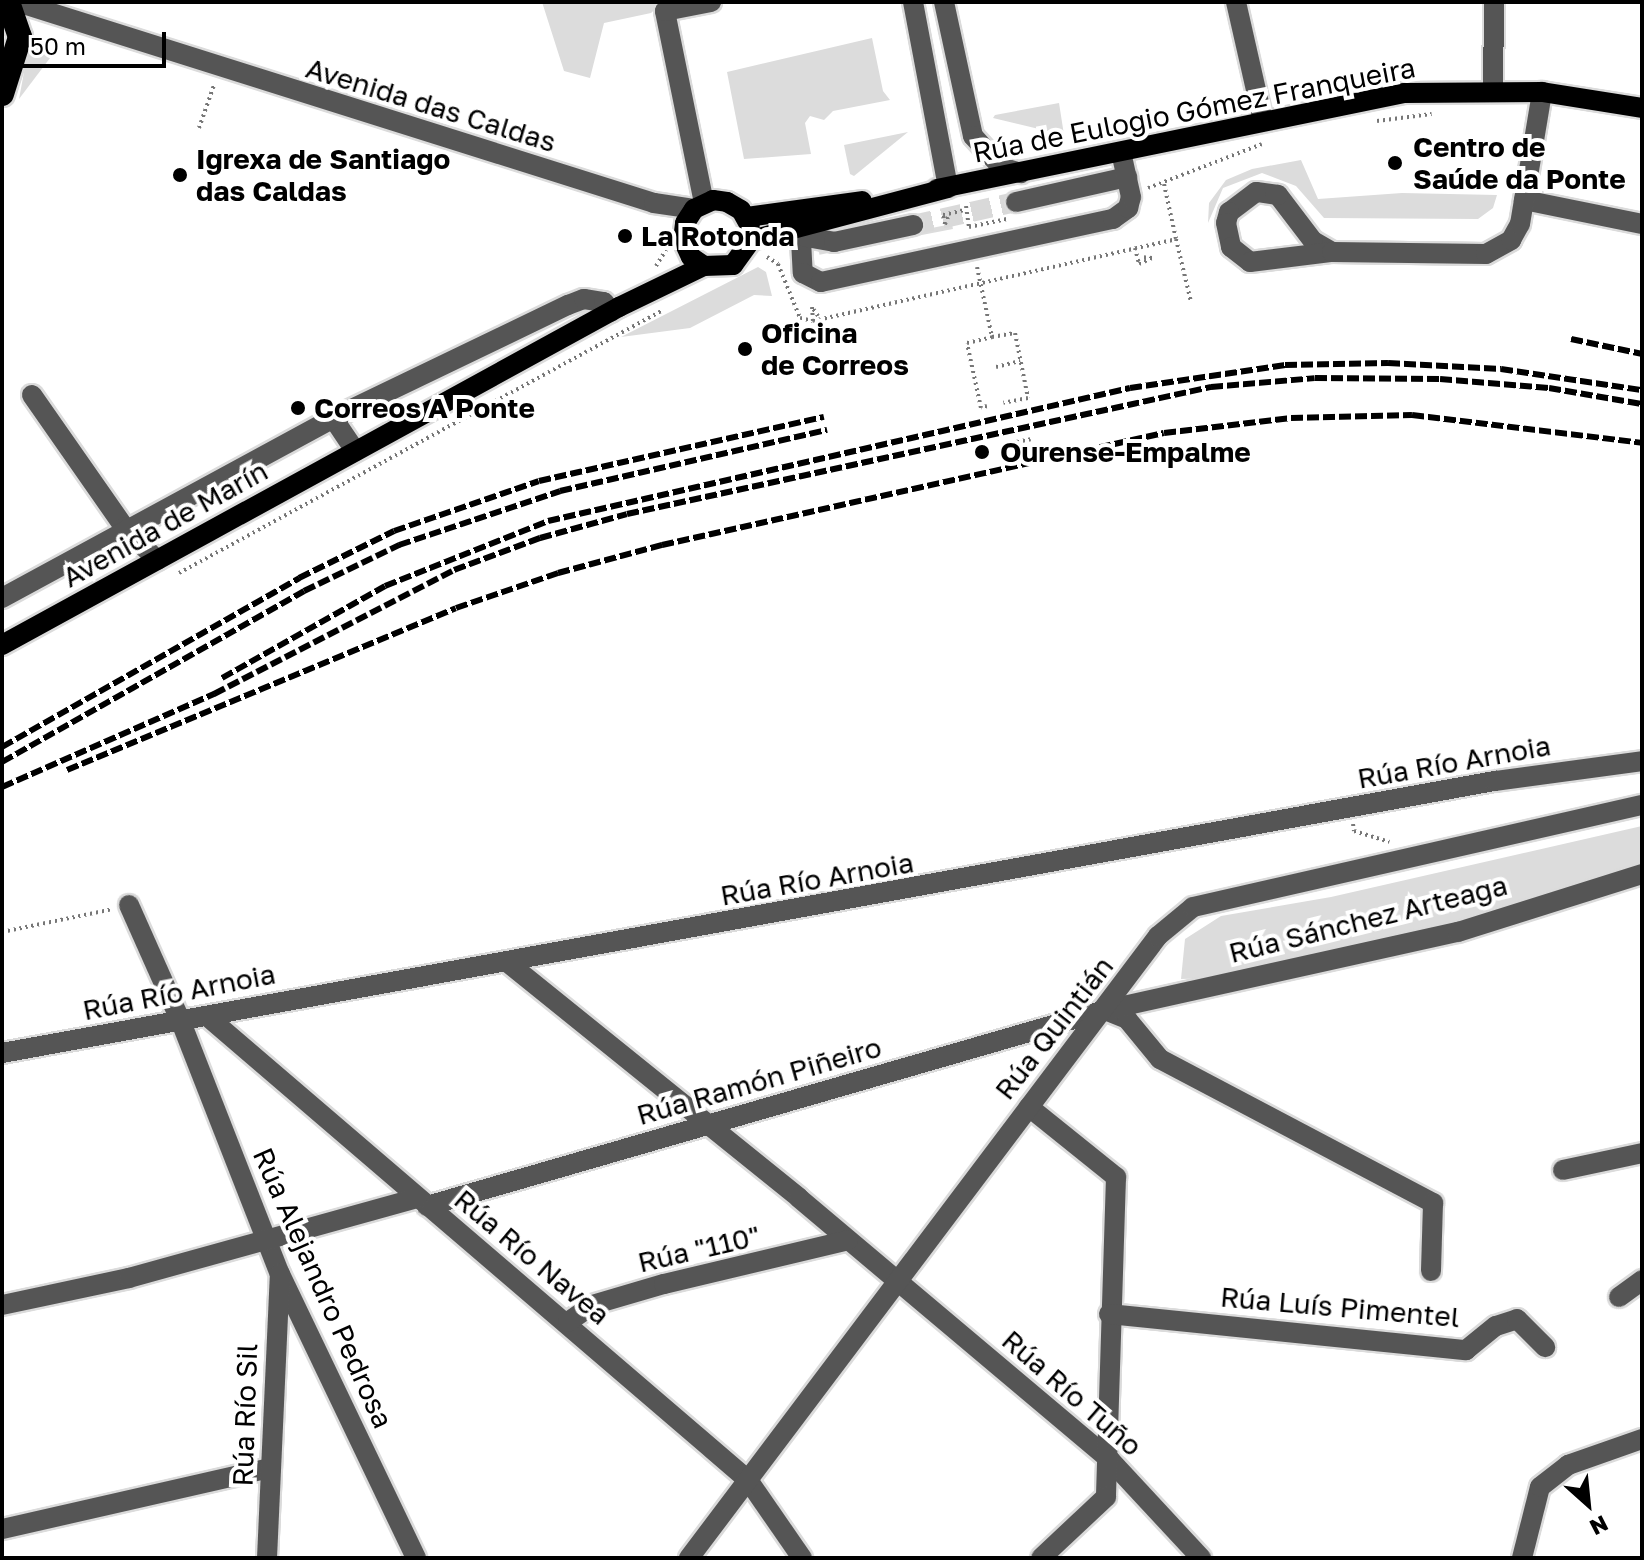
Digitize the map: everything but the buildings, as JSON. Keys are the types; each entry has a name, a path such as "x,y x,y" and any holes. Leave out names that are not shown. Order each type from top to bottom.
{"highway":[{"path":"2,94 20,37 8,2"}],"main road":[{"name":"Rúa de Eulogio Gómez Franqueira","path":"747,217 948,188 1404,93 1493,89 1542,92 1642,108"},
{"name":"Rúa de Eulogio Gómez Franqueira","path":"751,240 791,233 948,188"},
{"path":"617,308 704,266 733,265 751,240 747,217 727,202 699,206 683,229 687,251 704,266"},
{"path":"617,308 677,268 687,251"},
{"name":"Avenida de Marín","path":"2,645 617,308"}],"street":[{"name":"Avenida das Caldas","path":"17,2 654,203 699,206"},
{"path":"699,206 665,11 711,2"},
{"path":"913,2 948,188"},
{"path":"944,2 973,136 1001,167 1021,173"},
{"path":"1236,2 1263,121"},
{"path":"1493,89 1494,2"},
{"path":"1332,252 1313,241 1278,195 1245,195 1229,212 1226,223 1231,247 1250,262 1332,252 1486,254 1511,240 1520,224 1542,92"},
{"path":"791,233 803,245 803,273 821,282 1113,219 1128,208 1135,183 1121,152"},
{"path":"1016,202 1135,183"},
{"path":"1524,200 1642,224"},
{"path":"791,233 834,242 913,225"},
{"name":"Avenida de Marín","path":"2,598 124,527 333,418 532,322 584,299 617,308"},
{"path":"532,322 548,346"},
{"path":"32,395 124,527 157,560"},
{"path":"333,418 355,451"},
{"name":"Rúa Río Arnoia","path":"2,1053 1495,781 1642,761"},
{"name":"Rúa Quintián","path":"689,1558 1158,936 1193,907 1226,895 1642,805"},
{"name":"Rúa Sánchez Arteaga","path":"1105,1010 1458,932 1642,874"},
{"name":"Rúa Alejandro Pedrosa","path":"129,905 181,1022 280,1274 416,1558"},
{"name":"Rúa Río Tuño","path":"507,962 710,1126 1110,1460 1201,1558"},
{"path":"1105,1010 1127,1019 1160,1059 1433,1203 1431,1271"},
{"name":"Rúa Ramón Piñeiro","path":"2,1305 267,1242 710,1126 1105,1010"},
{"name":"Rúa Río Navea","path":"208,1017 422,1202 568,1322 748,1480 802,1558"},
{"path":"1029,1107 1116,1177 1109,1314 1110,1460 1106,1497 1041,1558"},
{"path":"1563,1170 1642,1153"},
{"name":"Rúa \"110\"","path":"568,1322 592,1305 664,1284 848,1240"},
{"name":"Rúa Río Sil","path":"267,1558 280,1274"},
{"path":"1619,1297 1642,1280"},
{"name":"Rúa Luís Pimentel","path":"1109,1314 1466,1350 1496,1326 1517,1319 1545,1347"},
{"path":"277,1334 308,1328"},
{"path":"1522,1558 1540,1487 1568,1465 1642,1439"},
{"path":"2,1529 270,1468"}],"path":[{"path":"199,128 213,89"},
{"path":"1368,122 1442,113"},
{"path":"1135,183 1164,184 1267,142"},
{"path":"1164,184 1191,302"},
{"path":"948,217 945,224 943,215 966,208 971,238"},
{"path":"761,259 778,264 800,318 813,321 1176,239"},
{"path":"1135,248 1139,264 1152,258 1140,257"},
{"path":"976,266 992,337"},
{"path":"167,580 675,303"},
{"path":"813,321 812,307 818,316"},
{"path":"987,406 981,408 976,371 967,343 1015,333 1028,398 1003,403"},
{"path":"996,367 1020,361"},
{"path":"1011,443 1031,439"},
{"path":"1354,831 1400,843"},
{"path":"2,932 129,905"}],"shaded area":[{"path":"542,2 663,2 651,13 604,23 590,78 564,71"},
{"path":"872,38 883,91 890,100 833,111 824,120 810,116 805,123 811,154 744,159 727,72"},
{"path":"37,47 50,58 19,99 27,56"},
{"path":"1059,103 1064,135 993,118 995,115"},
{"path":"908,132 854,176 850,174 844,145"},
{"path":"1301,160 1318,199 1402,193 1497,195 1493,208 1478,219 1324,218 1296,186 1262,173 1223,188 1208,223 1209,203 1226,180 1252,169"},
{"path":"952,224 953,229 819,255 818,250"},
{"path":"758,267 766,272 772,296 754,295 690,328 621,337"},
{"path":"1642,826 1642,867 1407,938 1217,978 1181,979 1185,939 1221,916 1331,897"}],"tunnel":[{"path":"913,225 1016,202"}],"railway":[{"path":"1571,339 1642,354"},
{"path":"222,678 385,586 548,521 1130,388 1285,365 1388,363 1501,369 1642,390"},
{"path":"2,787 214,694 454,570 540,538 627,514 1211,387 1315,378 1440,379 1549,388 1642,404"},
{"path":"67,770 456,608 558,573 662,545 1164,433 1291,418 1412,415 1642,443"},
{"path":"2,747 299,578 394,531 539,481 824,417"},
{"path":"2,762 304,591 399,545 560,491 827,430"}],"place":[{"name":"Centro de Saúde da Ponte","path":"1395,163"},
{"name":"Igrexa de Santiago das Caldas","path":"180,175"},
{"name":"La Rotonda","path":"625,236"},
{"name":"Oficina de Correos","path":"745,349"},
{"name":"Correos A Ponte","path":"298,408"},
{"name":"Ourense-Empalme","path":"982,452"}]}
